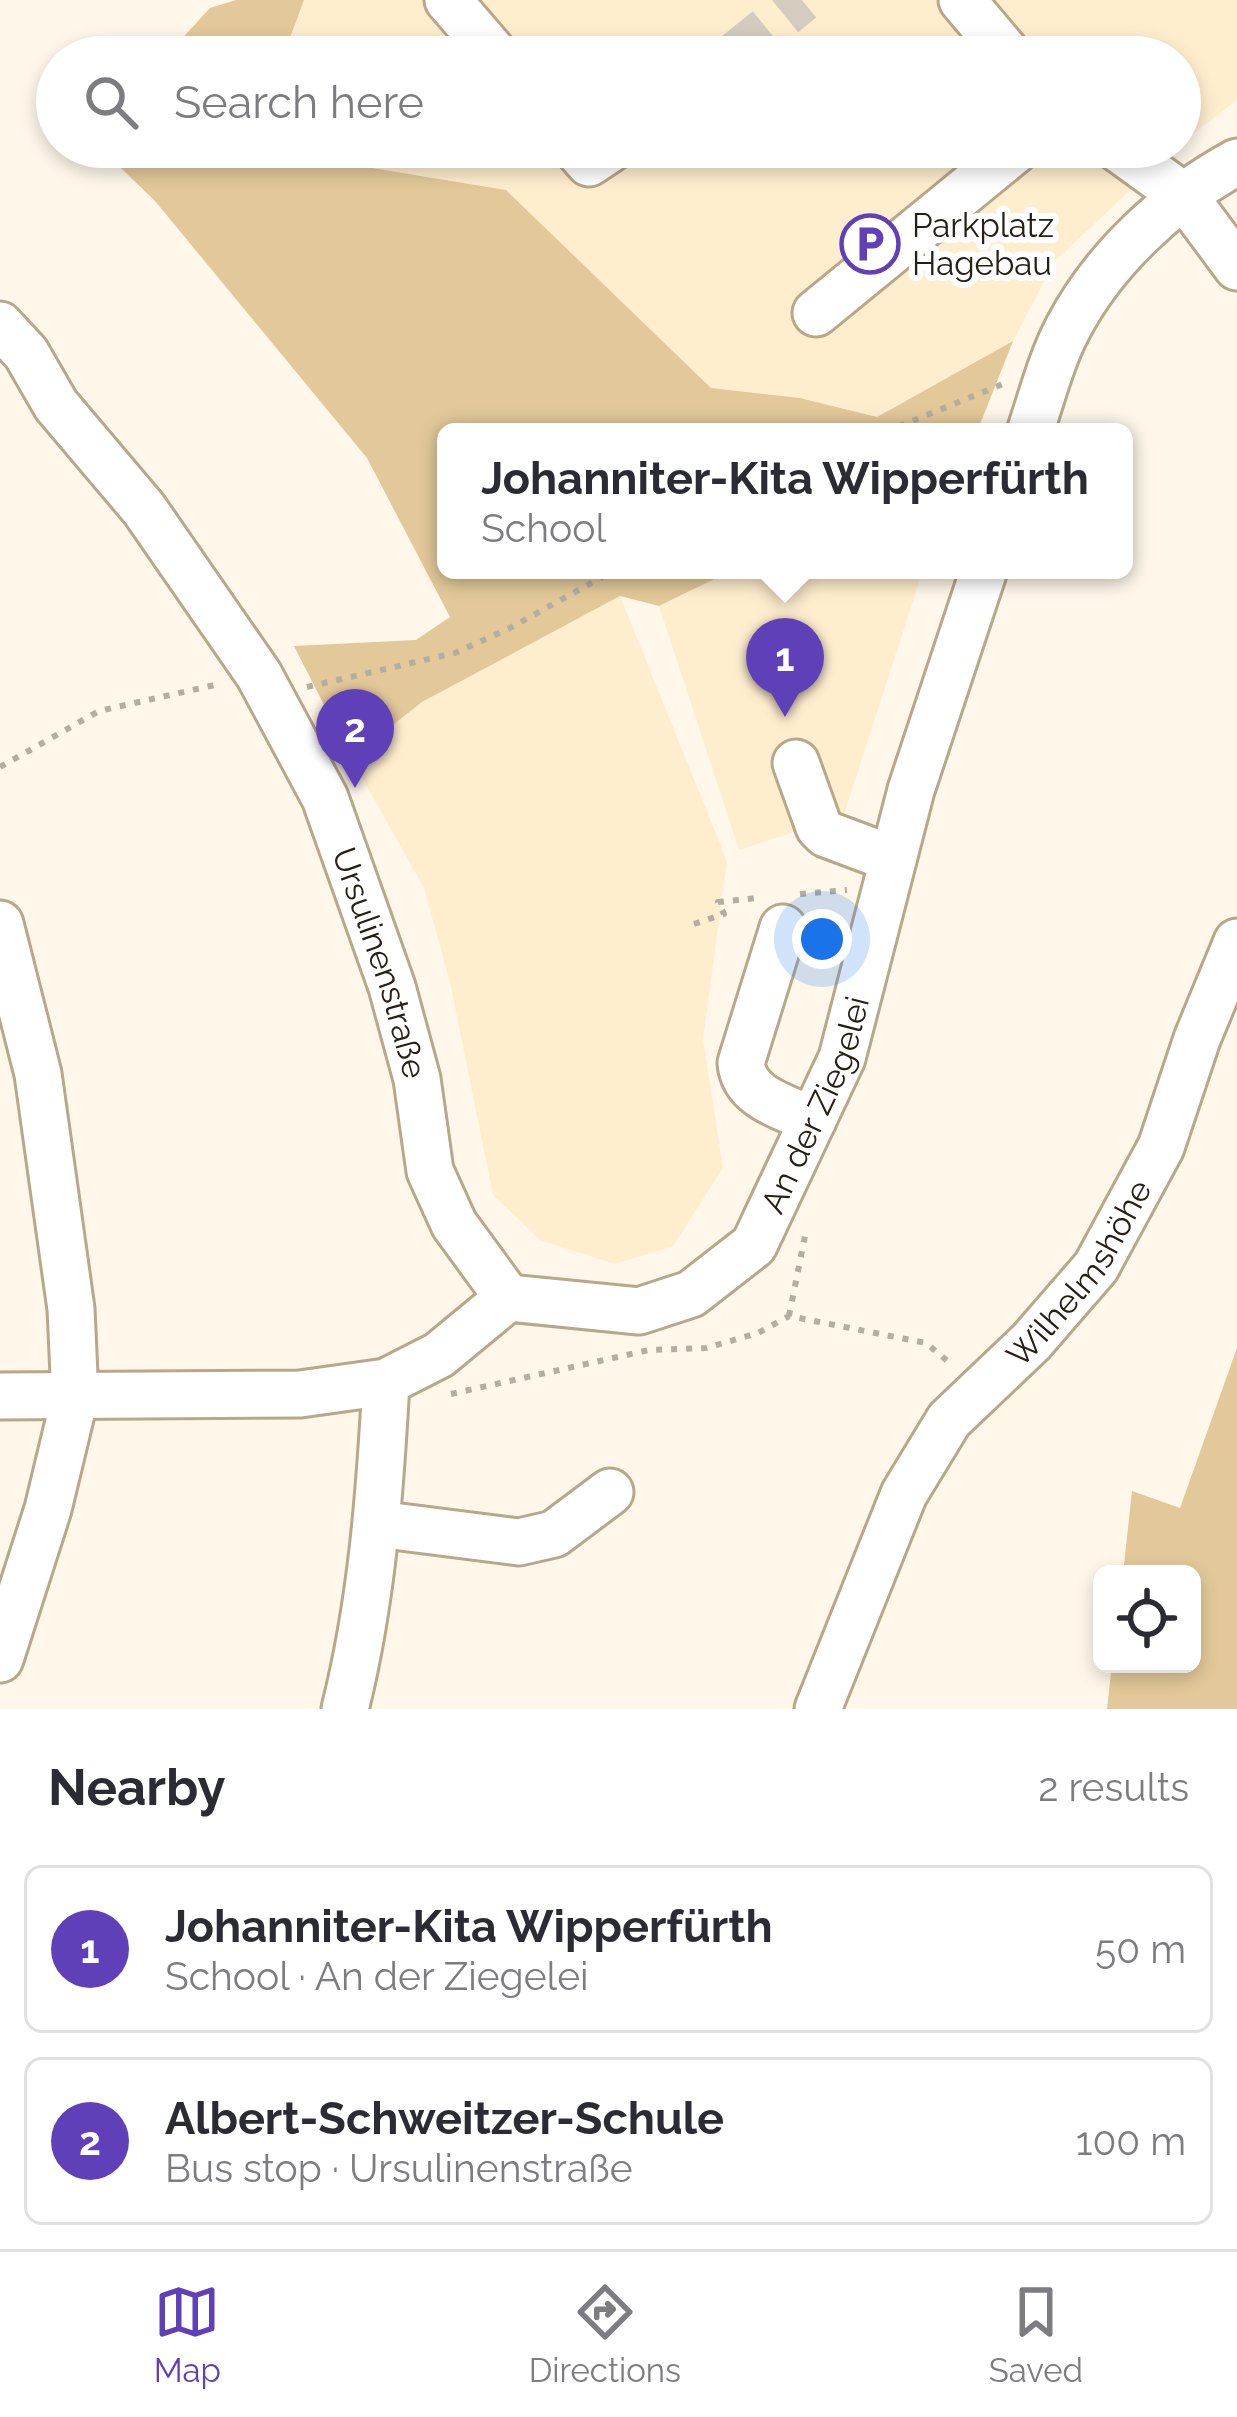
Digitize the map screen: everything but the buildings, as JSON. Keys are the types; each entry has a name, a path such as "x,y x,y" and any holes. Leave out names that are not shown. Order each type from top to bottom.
{"street":[{"path":"448,0 479,36"},
{"path":"962,0 992,36"},
{"path":"1033,423 1067,328 1109,266 1184,197 1237,162"},
{"path":"816,313 993,168"},
{"path":"1145,168 1184,197 1237,267"},
{"name":"Ursulinenstraße","path":"0,325 26,353 56,405 144,509 259,675 325,798 392,987 417,1079 430,1171 454,1224 508,1298"},
{"name":"Ursulinenstraße","path":"0,384 56,405"},
{"name":"An der Ziegelei","path":"508,1298 639,1311 691,1294 754,1245 842,1058 911,790 981,579"},
{"path":"796,763 812,815 826,834 893,859"},
{"path":"0,924 38,1074 71,1309 75,1397 48,1509 0,1659"},
{"path":"783,928 741,1063 742,1073 757,1094 813,1120"},
{"name":"Wilhelmshöhe","path":"818,1709 904,1494 949,1420 1031,1342 1096,1267 1161,1147 1197,1039 1237,942"},
{"path":"0,1396 385,1394 508,1298"},
{"path":"345,1709 377,1523 385,1394"},
{"path":"377,1523 519,1542 554,1534 610,1492"}],"path":[{"path":"906,423 1055,358"},
{"path":"0,766 99,711 259,675 284,662 305,687 455,653 598,579"},
{"path":"385,1394 649,1350 706,1348 758,1333 789,1316 926,1343 982,1389"}],"shaded area":[{"path":"236,0 304,0 291,36 184,36 210,8"},
{"path":"304,0 1237,0 1237,100 1201,128 1201,36 291,36"},
{"path":"121,168 372,168 506,190 711,388 800,398 877,417 1013,341 981,423 437,423 437,579 714,579 659,606 620,596 422,702 351,758 294,646 416,640 450,617 367,458 155,201"},
{"path":"372,168 1154,168 1055,261 1013,341 877,417 800,398 711,388 506,190"},
{"path":"714,579 920,579 830,858 803,829 739,850 659,606"},
{"path":"620,596 727,861 703,1039 723,1168 673,1246 615,1264 540,1240 493,1195 450,982 424,888 351,758 422,702"},
{"path":"1237,1348 1237,1709 1107,1709 1111,1673 1201,1673 1201,1565 1124,1565 1132,1491 1180,1508"}],"tunnel":[{"path":"758,36 802,0"}],"place":[{"name":"Parkplatz Hagebau","path":"870,244"},
{"name":"Johanniter-Kita Wipperfürth","path":"785,717"},
{"name":"Albert-Schweitzer-Schule","path":"355,788"}]}
